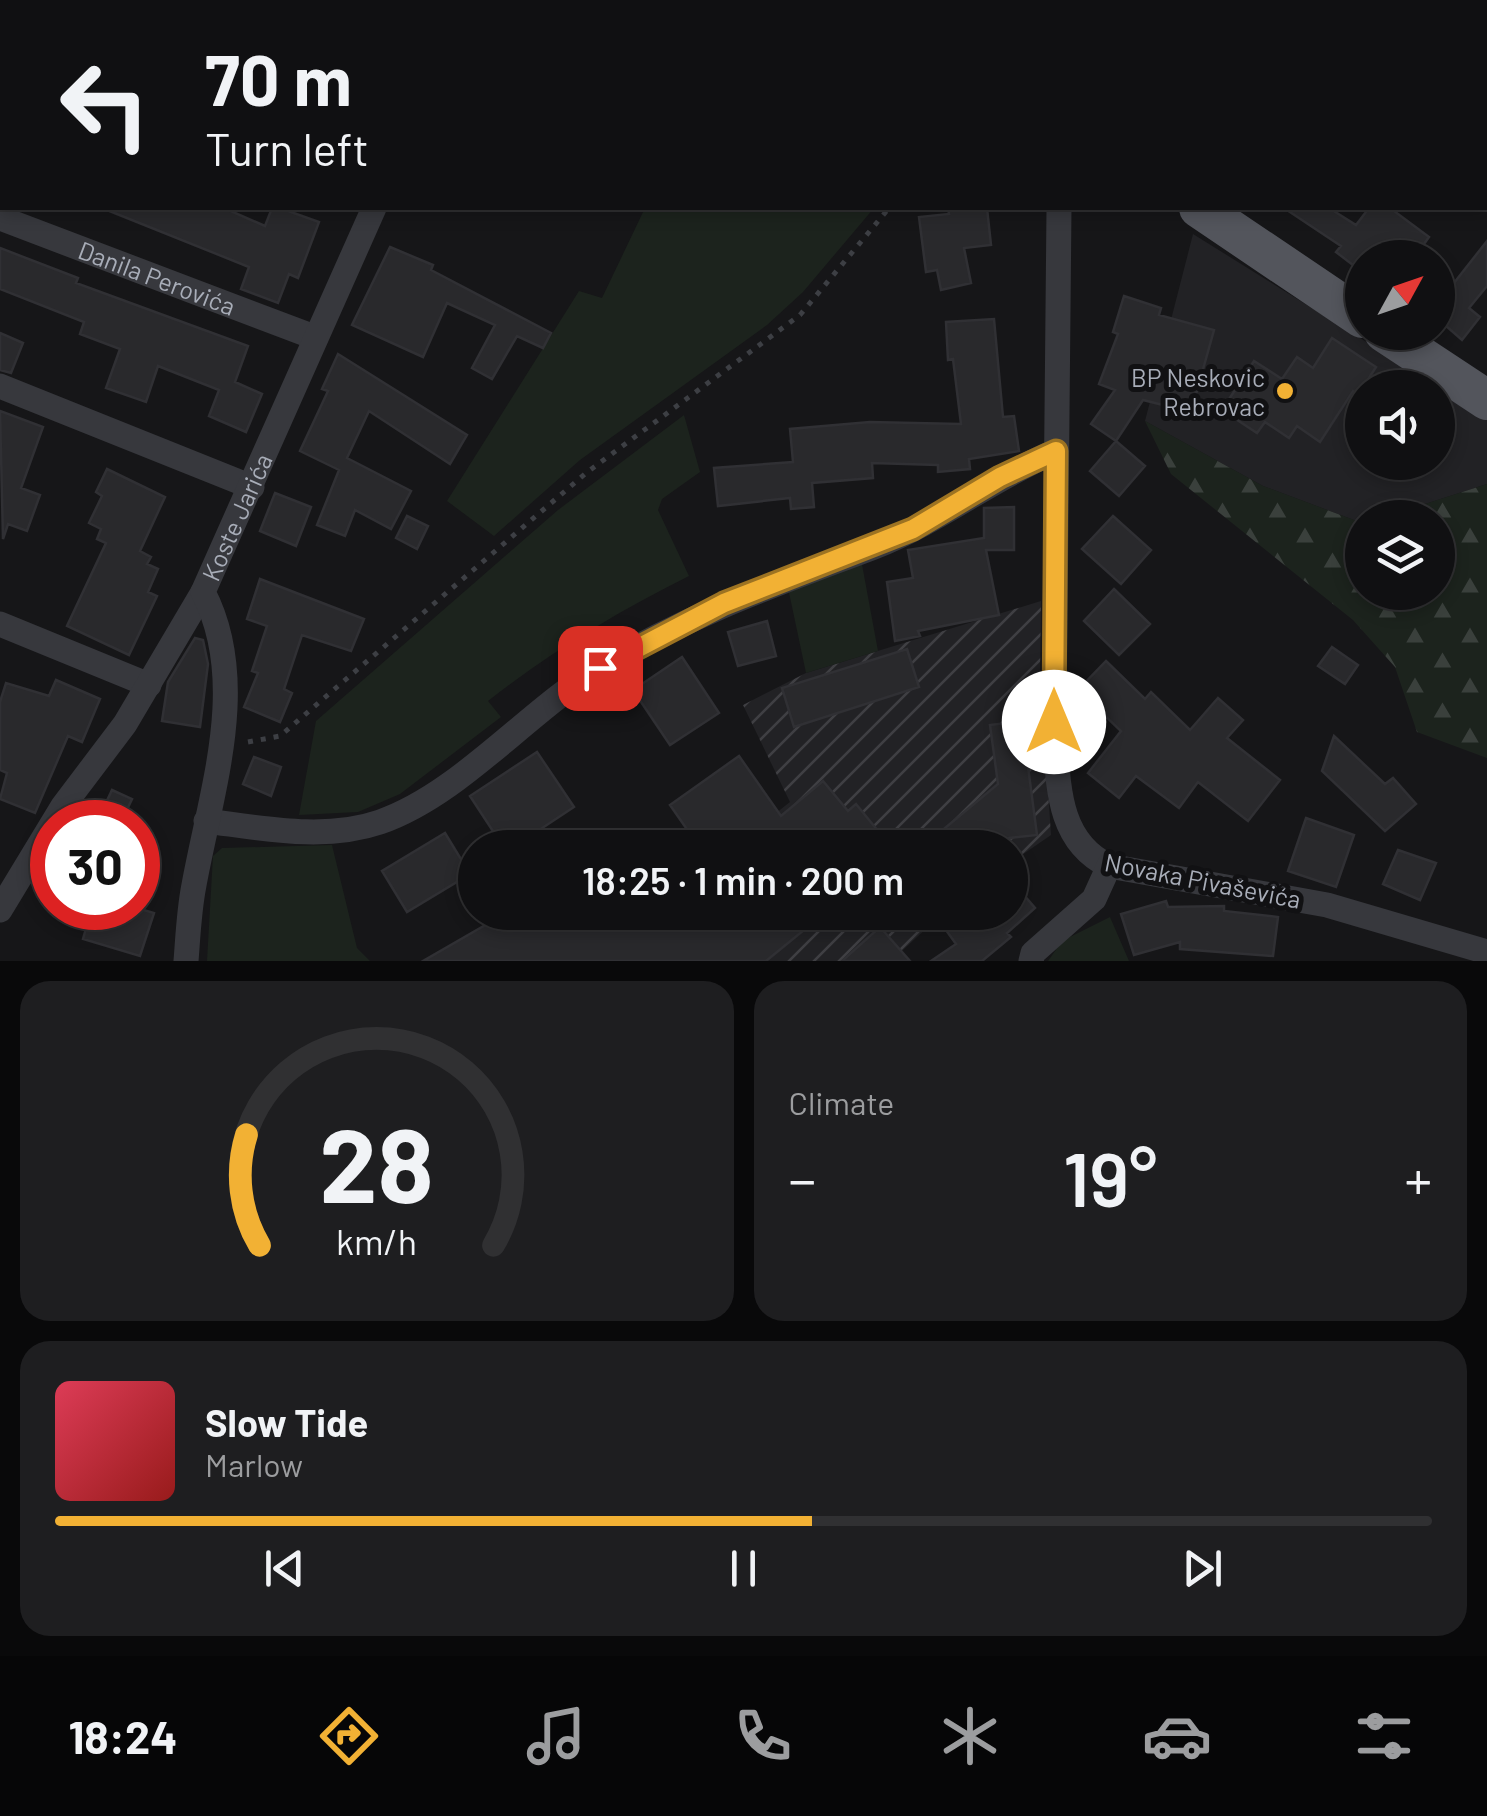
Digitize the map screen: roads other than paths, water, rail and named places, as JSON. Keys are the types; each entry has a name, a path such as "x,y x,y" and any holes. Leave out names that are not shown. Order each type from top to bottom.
{"main road":[{"path":"1202,210 1345,307"},
{"path":"1411,350 1487,400"}],"street":[{"name":"Koste Jarića","path":"186,961 222,739 225,660 220,624 204,592 373,210"},
{"name":"Novaka Pivaševića","path":"1060,210 1054,722 1062,803 1078,844 1089,856 1109,866 1328,905 1487,952"},
{"name":"Danila Perovića","path":"0,218 314,338"},
{"path":"0,386 252,487"},
{"path":"206,821 289,832 346,830 393,817 443,786 570,687 651,639 724,603 913,529 1000,477 1056,451"},
{"path":"0,910 62,806 96,766 204,592"},
{"path":"0,624 149,685"},
{"path":"1031,961 1033,953 1094,899 1109,866"}],"place":[{"name":"BP Neskovic Rebrovac","path":"1285,391"}]}
